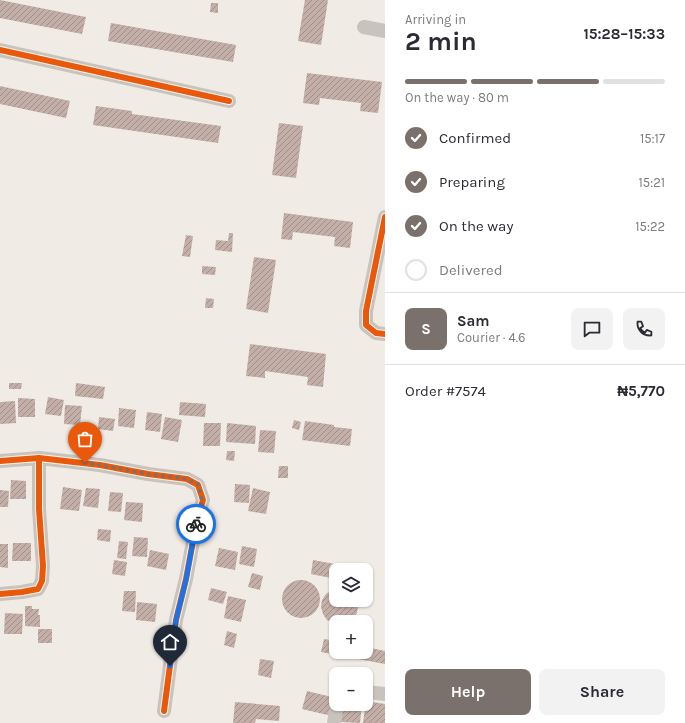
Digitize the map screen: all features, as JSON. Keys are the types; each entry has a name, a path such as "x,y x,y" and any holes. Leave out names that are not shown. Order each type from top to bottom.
{"street":[{"path":"364,27 385,31"},
{"path":"0,50 229,101"},
{"path":"385,217 366,311 366,325 376,333 385,334"},
{"path":"0,461 39,458 100,465 148,474 187,479 198,484 202,500 186,580 176,620 164,711"},
{"path":"0,594 38,589 42,581 43,566 39,509 39,458"},
{"path":"373,693 385,694"},
{"path":"334,723 335,711"}],"building":[{"path":"0,0 86,17 82,34 0,18"},
{"path":"305,0 328,0 321,45 298,41"},
{"path":"211,3 218,3 218,13 210,12"},
{"path":"111,23 236,45 233,62 108,41"},
{"path":"307,73 382,82 378,113 360,111 361,103 320,98 319,105 303,103"},
{"path":"0,86 70,101 66,118 0,104"},
{"path":"96,106 132,111 132,114 221,126 218,143 93,125"},
{"path":"279,123 303,126 296,178 272,175"},
{"path":"284,213 353,222 350,248 334,246 335,237 293,232 292,240 281,239"},
{"path":"229,233 233,233 232,252 215,250 216,240 228,241"},
{"path":"186,235 193,236 190,257 182,256"},
{"path":"254,257 276,260 268,313 246,309"},
{"path":"202,266 216,267 215,275 202,274"},
{"path":"206,298 214,299 213,308 205,308"},
{"path":"250,344 326,354 323,387 307,385 308,377 265,371 265,378 246,376"},
{"path":"9,383 22,383 21,389 9,389"},
{"path":"76,383 105,387 103,399 75,396"},
{"path":"48,397 64,400 61,416 45,414"},
{"path":"18,398 35,399 35,417 18,417"},
{"path":"15,401 16,423 0,424 0,402"},
{"path":"180,402 206,404 205,417 179,415"},
{"path":"65,405 82,406 80,425 64,424"},
{"path":"119,408 136,410 134,428 118,426"},
{"path":"147,412 162,414 160,432 145,430"},
{"path":"99,417 115,419 113,431 98,429"},
{"path":"165,417 182,420 178,442 161,439"},
{"path":"294,420 301,422 299,430 292,428"},
{"path":"305,421 352,429 350,446 302,440"},
{"path":"204,423 221,423 220,446 203,446"},
{"path":"227,423 256,426 255,444 226,442"},
{"path":"260,430 276,431 274,453 258,452"},
{"path":"227,451 235,451 234,461 226,460"},
{"path":"279,466 288,466 288,478 278,478"},
{"path":"11,480 26,481 26,499 10,499"},
{"path":"235,484 250,485 249,503 234,502"},
{"path":"63,487 82,490 79,511 60,509"},
{"path":"86,488 100,489 98,508 83,506"},
{"path":"253,488 270,492 266,514 248,511"},
{"path":"0,490 9,491 8,507 0,507"},
{"path":"110,492 123,493 121,512 108,511"},
{"path":"126,502 143,503 142,522 124,520"},
{"path":"98,529 111,530 110,542 97,540"},
{"path":"134,537 148,538 147,557 132,556"},
{"path":"119,541 128,542 126,559 117,558"},
{"path":"13,543 31,543 31,561 12,561"},
{"path":"0,544 8,544 8,568 0,567"},
{"path":"242,546 257,549 254,567 239,564"},
{"path":"219,548 238,552 235,570 215,566"},
{"path":"150,550 169,554 166,570 147,566"},
{"path":"114,560 127,562 125,576 112,574"},
{"path":"313,560 329,563 329,578 311,574"},
{"path":"252,573 263,576 260,590 248,587"},
{"path":"301,580 311,583 317,589 320,599 317,609 311,615 301,618 291,615 285,609 282,599 285,589 291,583"},
{"path":"211,588 227,592 223,604 208,600"},
{"path":"124,591 136,591 135,612 122,611"},
{"path":"329,592 329,607 358,607 357,613 356,615 329,615 329,621 323,614 321,607 322,600"},
{"path":"228,596 246,600 241,622 224,618"},
{"path":"137,602 157,604 155,622 136,620"},
{"path":"25,606 32,606 32,609 39,609 38,615 40,615 40,627 25,626"},
{"path":"5,613 23,614 22,634 4,634"},
{"path":"38,629 52,629 52,643 38,643"},
{"path":"227,631 237,634 234,648 224,645"},
{"path":"324,639 329,640 329,654 321,652"},
{"path":"373,648 385,651 385,664 358,659 373,659"},
{"path":"260,659 274,661 271,678 258,675"},
{"path":"307,691 329,696 329,711 333,711 332,716 302,709"},
{"path":"235,702 280,706 279,721 256,719 255,723 233,723"},
{"path":"373,702 385,704 385,723 363,723 365,711 373,711"},
{"path":"342,711 361,711 360,723 341,722"}],"cycle path":[{"path":"0,50 229,101"},
{"path":"385,217 366,311 366,325 376,333 385,334"},
{"path":"0,461 39,458 100,465 148,474 187,479 198,485 203,500 197,520 186,579 176,620 164,711"},
{"path":"0,594 38,589 42,581 43,566 39,509 39,458"}],"way so far":[{"path":"85,463 187,479 198,484 202,500 196,524"}],"route":[{"path":"170,666 176,620 186,580 196,524"}]}
